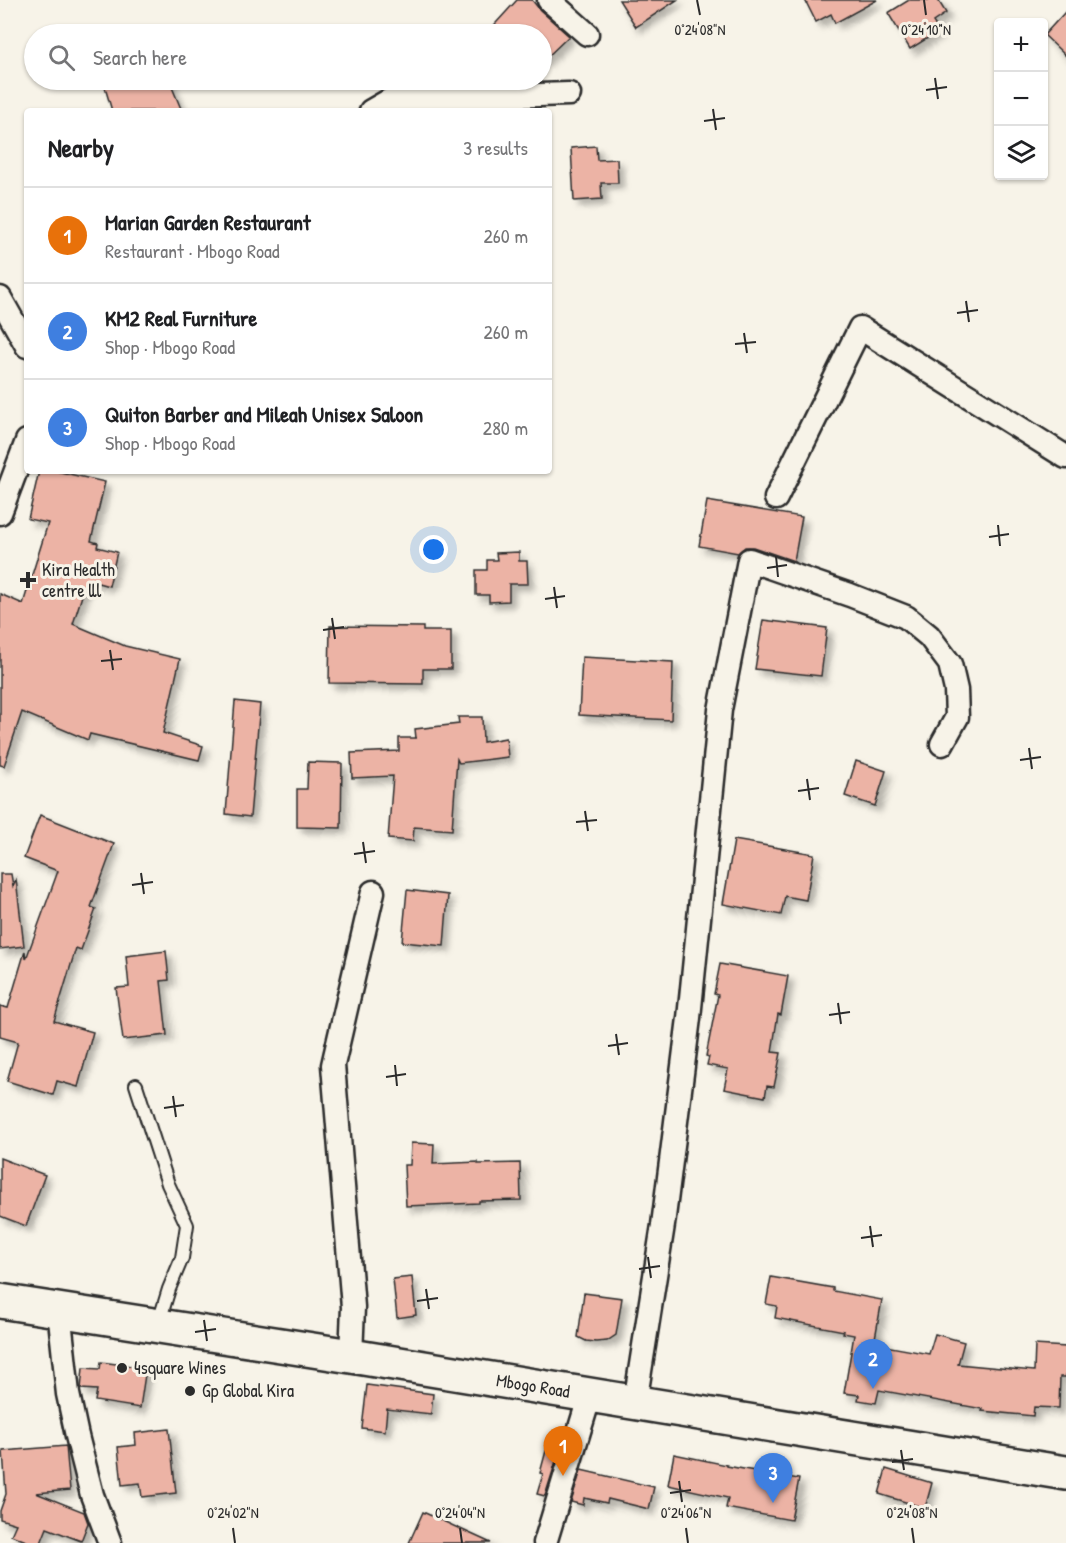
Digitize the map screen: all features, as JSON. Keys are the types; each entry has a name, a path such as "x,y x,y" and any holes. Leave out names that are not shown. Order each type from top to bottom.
{"main road":[{"name":"Mbogo Road","path":"0,1301 1066,1473"}],"street":[{"path":"549,0 587,34"},
{"path":"376,108 390,100 569,94"},
{"path":"0,298 24,341"},
{"path":"776,498 860,328 1066,457"},
{"path":"0,513 24,449"},
{"path":"635,1403 663,1225 687,1030 720,710 749,560 906,617 929,636 950,664 956,690 957,717 942,744"},
{"path":"351,1356 354,1307 333,1065 373,892"},
{"path":"59,1310 68,1394 77,1436 92,1495 110,1543"},
{"path":"545,1543 590,1395"}],"lane":[{"path":"136,1085 168,1184 187,1225 182,1258 158,1325"}],"building":[{"path":"517,0 532,0 569,36 552,52 552,24 495,24"},
{"path":"619,0 677,0 636,27"},
{"path":"805,0 877,0 835,23 831,14 816,22"},
{"path":"909,0 938,0 946,13 933,22 939,31 910,49 888,13"},
{"path":"1066,11 1066,56 1048,39 1048,31"},
{"path":"106,90 173,90 181,108 111,108"},
{"path":"596,146 597,160 617,159 618,183 601,183 602,199 574,201 571,148"},
{"path":"38,474 69,474 105,482 91,541 98,543 97,547 117,552 109,586 87,580 73,624 125,646 180,659 163,733 203,746 199,760 90,734 88,740 22,712 4,766 0,765 0,594 23,604 48,523 28,519"},
{"path":"707,501 802,517 794,561 753,547 745,547 738,553 699,546"},
{"path":"519,552 519,561 527,561 528,584 509,584 509,601 489,602 489,595 476,595 476,570 487,570 487,560 497,560 496,553"},
{"path":"763,620 827,628 821,676 755,669"},
{"path":"330,626 423,627 423,631 451,631 451,669 423,669 423,684 329,683"},
{"path":"582,657 673,662 671,720 579,715"},
{"path":"235,701 260,704 250,817 226,814"},
{"path":"458,717 482,717 483,742 506,738 508,757 459,763 457,759 452,830 414,827 413,841 388,839 393,776 352,778 351,753 399,751 399,738 416,738 415,729 459,724"},
{"path":"856,761 886,771 875,806 845,796"},
{"path":"308,762 342,763 341,828 297,827 297,789 307,789"},
{"path":"40,815 114,844 91,907 96,909 81,950 76,948 54,1021 93,1032 78,1087 57,1081 53,1095 7,1081 18,1042 0,1037 0,1006 8,1008 25,951 26,959 58,871 24,858"},
{"path":"734,840 814,854 806,900 785,896 781,915 723,904"},
{"path":"0,874 11,874 13,886 16,879 24,946 0,949"},
{"path":"407,890 448,895 444,946 402,942"},
{"path":"166,951 169,980 161,981 167,1035 123,1040 116,988 129,987 126,956"},
{"path":"720,964 788,976 781,1015 778,1014 772,1052 781,1053 774,1087 767,1086 765,1097 724,1089 728,1069 707,1065 709,1057 706,1056 718,995 714,994"},
{"path":"411,1143 434,1144 433,1164 520,1163 521,1200 406,1206 404,1165 410,1165"},
{"path":"0,1158 45,1175 26,1226 0,1216"},
{"path":"412,1277 416,1315 397,1318 393,1279"},
{"path":"771,1277 833,1288 833,1291 882,1300 874,1344 929,1354 935,1334 964,1342 958,1364 1034,1371 1035,1345 1066,1347 1066,1377 1060,1377 1059,1408 1034,1407 1033,1416 982,1411 983,1409 879,1390 876,1403 858,1400 859,1395 844,1393 854,1335 843,1333 844,1331 775,1318 777,1306 766,1304"},
{"path":"584,1293 622,1298 616,1335 607,1341 586,1341 578,1337"},
{"path":"101,1362 146,1368 140,1408 95,1401 97,1390 81,1389 83,1368 100,1369"},
{"path":"367,1385 433,1394 431,1414 387,1409 385,1431 362,1428"},
{"path":"169,1429 176,1493 142,1497 140,1483 122,1485 118,1447 136,1445 135,1433"},
{"path":"550,1436 563,1439 545,1496 537,1494"},
{"path":"66,1446 70,1490 36,1493 84,1512 88,1523 81,1541 47,1528 41,1543 31,1543 11,1535 16,1524 0,1519 0,1511 6,1494 3,1451"},
{"path":"674,1454 799,1479 791,1520 726,1508 728,1498 668,1485"},
{"path":"886,1469 932,1483 925,1508 879,1494"},
{"path":"581,1470 654,1487 649,1509 608,1499 607,1503 584,1498 583,1505 571,1502"},
{"path":"423,1512 491,1543 409,1543"}],"place":[{"name":"Kira Health centre lll","path":"28,580"},
{"name":"4square Wines","path":"122,1368"},
{"name":"KM2 Real Furniture","path":"873,1389"},
{"name":"Gp Global Kira","path":"190,1391"},
{"name":"Marian Garden Restaurant","path":"563,1476"},
{"name":"Quiton Barber and Mileah Unisex Saloon","path":"773,1503"}]}
